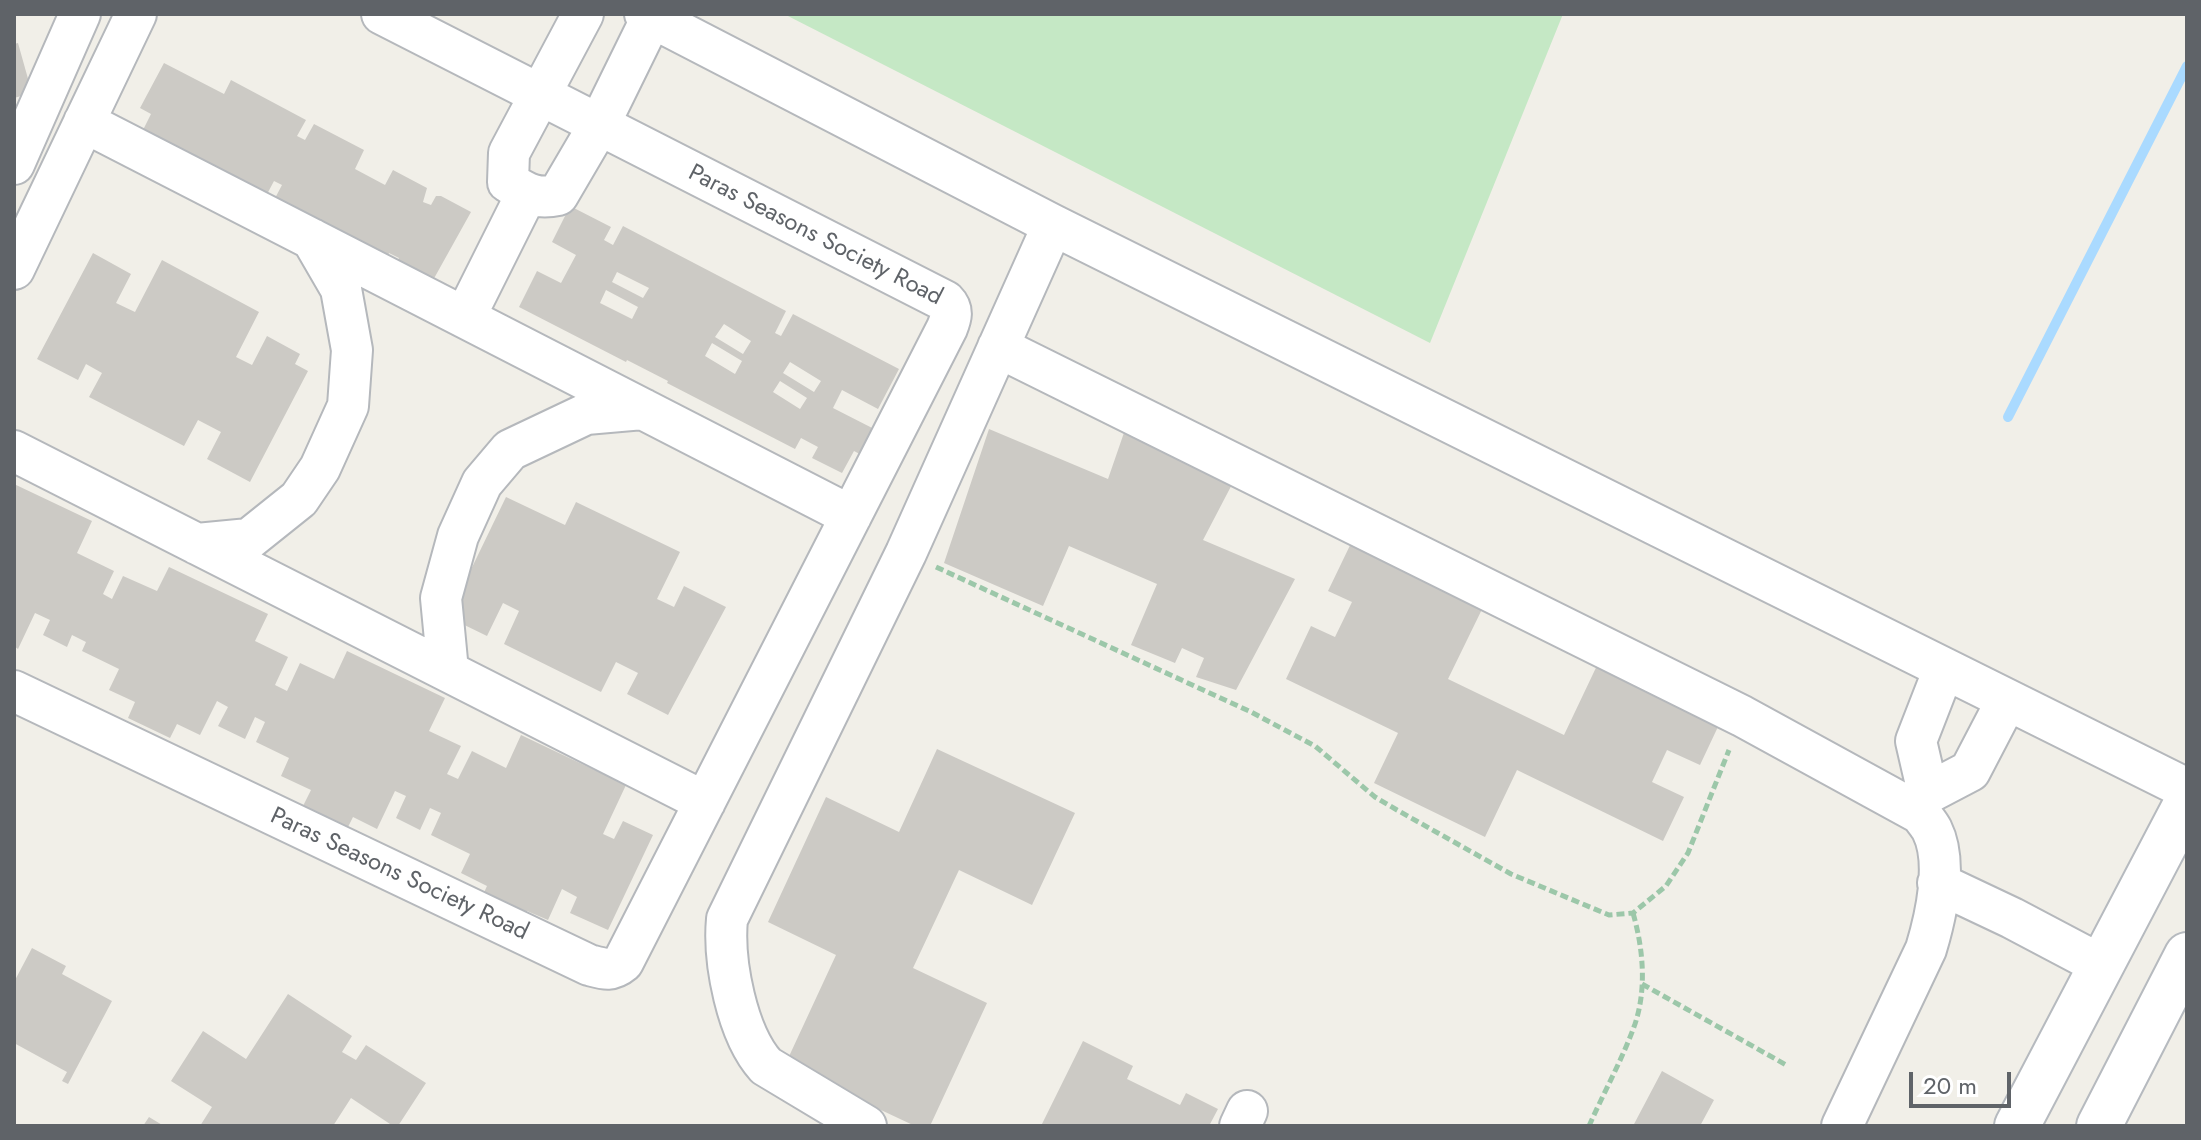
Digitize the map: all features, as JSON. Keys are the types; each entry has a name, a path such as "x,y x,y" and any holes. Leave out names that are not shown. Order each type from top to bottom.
{"street":[{"path":"14,164 80,14"},
{"path":"14,269 136,14"},
{"name":"Paras Seasons Society Road","path":"14,691 589,965 604,969 615,968 623,962 947,328 950,307 945,301 382,14"},
{"path":"583,14 509,153 508,182 527,193 544,198 558,195 599,125 648,16 1053,225 2187,789"},
{"path":"84,122 851,516"},
{"path":"465,317 527,193"},
{"path":"866,1126 766,1066 757,1056 736,1004 726,935 727,919 906,553 1053,225"},
{"path":"197,544 249,539 299,499 320,468 348,406 352,350 341,289 312,239"},
{"path":"998,347 1924,804"},
{"path":"448,671 441,598 458,536 482,483 510,450 586,414 643,409"},
{"path":"14,451 705,802"},
{"path":"1842,1126 1926,949 1935,920 1938,849 1924,804 1916,741 1944,669"},
{"path":"1924,804 1970,771 2007,700"},
{"path":"2017,1126 2187,802"},
{"path":"1938,883 2101,965"},
{"path":"2099,1126 2187,955"}],"path":[{"path":"906,553 1251,712 1315,746 1375,797 1397,810 1511,874 1609,915 1633,913 1666,886 1688,853 1742,716"},
{"path":"1589,1126 1635,1022 1642,984 1641,941 1633,913"},
{"path":"1642,984 1788,1066"}],"green space":[{"path":"784,14 1563,14 1430,343"}],"building":[{"path":"18,43 32,93 14,98 14,44"},
{"path":"164,63 224,94 231,80 306,120 297,136 305,140 314,124 364,150 355,169 385,185 393,170 427,188 423,202 431,205 436,196 441,196 471,212 432,282 396,264 399,258 389,253 387,259 273,202 282,185 274,181 265,198 140,136 151,114 140,108"},
{"path":"570,206 611,227 604,240 613,245 623,226 786,311 775,333 781,336 793,314 899,369 878,409 842,390 833,408 882,433 869,459 854,451 842,473 812,458 818,447 801,438 795,449 519,307 537,271 561,283 576,255 552,242","holes":["617,272 649,288 643,298 612,282","606,290 638,307 632,319 600,303","724,324 751,341 743,354 715,337","712,343 742,361 735,374 705,356","790,362 821,381 814,392 783,373","780,381 807,398 800,409 773,392"]},
{"path":"93,253 131,274 116,303 135,312 162,260 259,312 236,357 252,365 267,336 300,354 295,364 308,371 250,482 207,459 221,432 198,420 184,446 89,397 102,373 86,364 78,380 37,359"},
{"path":"1127,424 1239,471 1203,540 1295,579 1236,690 1196,677 1204,658 1182,648 1175,663 1131,645 1157,584 1069,546 1043,606 944,563 989,429 1108,479"},
{"path":"14,484 92,521 77,553 114,571 103,594 112,599 123,576 157,591 169,567 268,614 255,641 288,657 275,685 287,691 300,663 334,679 347,651 445,698 429,731 461,746 447,774 458,779 472,751 506,768 521,735 626,785 603,834 614,839 623,821 653,835 608,930 570,913 577,897 562,889 548,920 527,911 523,919 481,899 487,886 461,873 470,854 431,835 441,813 430,808 420,830 396,818 406,796 395,791 377,829 353,817 348,827 303,806 311,790 281,776 289,758 256,742 265,722 255,717 245,739 218,726 228,707 217,701 200,735 177,724 170,738 128,718 135,702 109,690 119,669 82,651 86,642 72,635 67,647 43,635 50,620 35,613 18,649 14,646"},
{"path":"506,497 565,525 576,502 680,552 657,599 674,607 684,586 726,607 668,715 627,694 638,673 616,662 601,692 504,644 519,611 503,603 487,636 448,617"},
{"path":"1355,535 1487,599 1448,679 1564,735 1602,655 1724,714 1700,765 1667,750 1652,782 1684,797 1663,841 1517,770 1485,837 1374,783 1398,733 1286,679 1311,626 1335,637 1352,602 1328,591"},
{"path":"937,749 1075,813 1032,905 959,870 913,968 987,1003 930,1126 915,1126 785,1065 836,955 768,922 826,797 899,832"},
{"path":"32,948 66,966 62,974 112,1001 68,1084 62,1081 67,1072 14,1043 14,982"},
{"path":"288,994 352,1036 342,1052 356,1060 366,1045 426,1083 398,1126 393,1126 351,1098 333,1126 200,1126 212,1107 171,1081 203,1031 246,1059"},
{"path":"1083,1041 1133,1066 1127,1079 1180,1105 1186,1093 1218,1109 1209,1126 1041,1126"},
{"path":"1662,1071 1714,1100 1700,1126 1633,1126"},
{"path":"149,1117 164,1126 143,1126"}],"waterway":[{"path":"2008,417 2187,66"}]}
